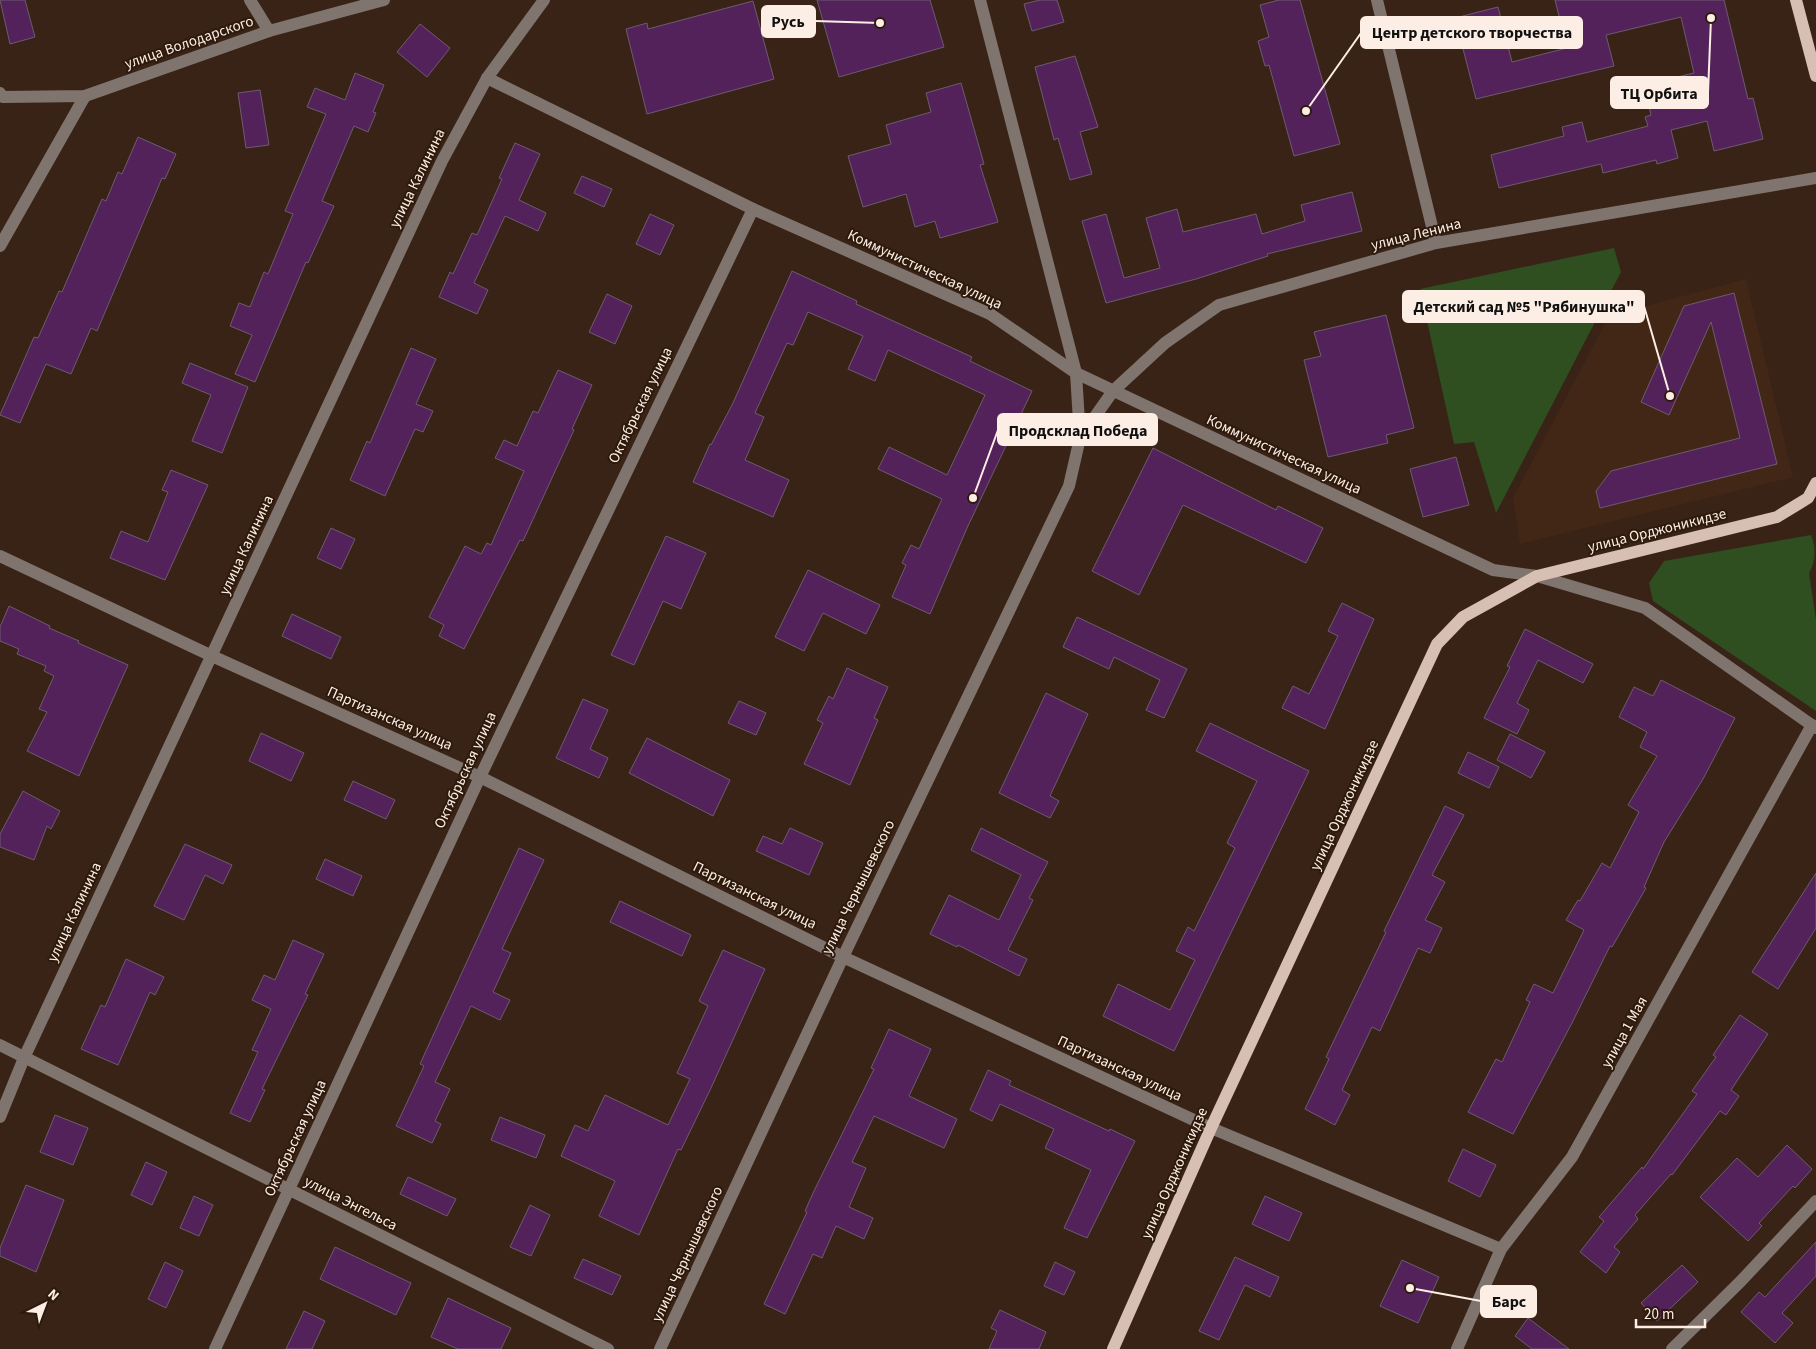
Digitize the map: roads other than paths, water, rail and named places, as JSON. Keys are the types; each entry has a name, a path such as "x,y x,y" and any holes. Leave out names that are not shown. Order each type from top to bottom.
{"main road":[{"path":"1796,0 1816,76"},
{"path":"1812,497 1816,484"},
{"name":"улица Орджоникидзе","path":"1113,1349 1211,1128 1438,644 1463,617 1537,576 1777,517 1812,497"}],"street":[{"path":"250,0 269,31"},
{"name":"улица Володарского","path":"2,95 85,96 269,31 384,0"},
{"name":"улица Калинина","path":"0,1117 24,1058 442,161 487,78 544,0"},
{"path":"980,0 1076,373 1080,438"},
{"path":"1377,0 1436,243"},
{"name":"Коммунистическая улица","path":"487,78 753,209 990,314 1076,373 1493,570 1537,576 1645,608 1814,727"},
{"path":"0,246 85,96"},
{"name":"улица Ленина","path":"1080,438 1113,391 1165,343 1219,306 1436,243 1816,178"},
{"name":"Октябрьская улица","path":"215,1349 480,777 753,209"},
{"name":"улица Чернышевского","path":"660,1349 843,957 1069,486 1080,438"},
{"name":"Партизанская улица","path":"0,556 212,656 480,777 843,957 1211,1128 1501,1250"},
{"name":"улица 1 Мая","path":"1457,1349 1501,1250 1572,1156 1814,727"},
{"name":"улица Энгельса","path":"0,1045 608,1349"},
{"path":"1672,1349 1741,1281 1816,1200"}],"place":[{"name":"ТЦ Орбита","path":"1711,18"},
{"name":"Русь","path":"880,23"},
{"name":"Центр детского творчества","path":"1306,111"},
{"name":"Детский сад №5 \"Рябинушка\"","path":"1670,396"},
{"name":"Продсклад Победа","path":"973,498"},
{"name":"Барс","path":"1410,1288"}]}
